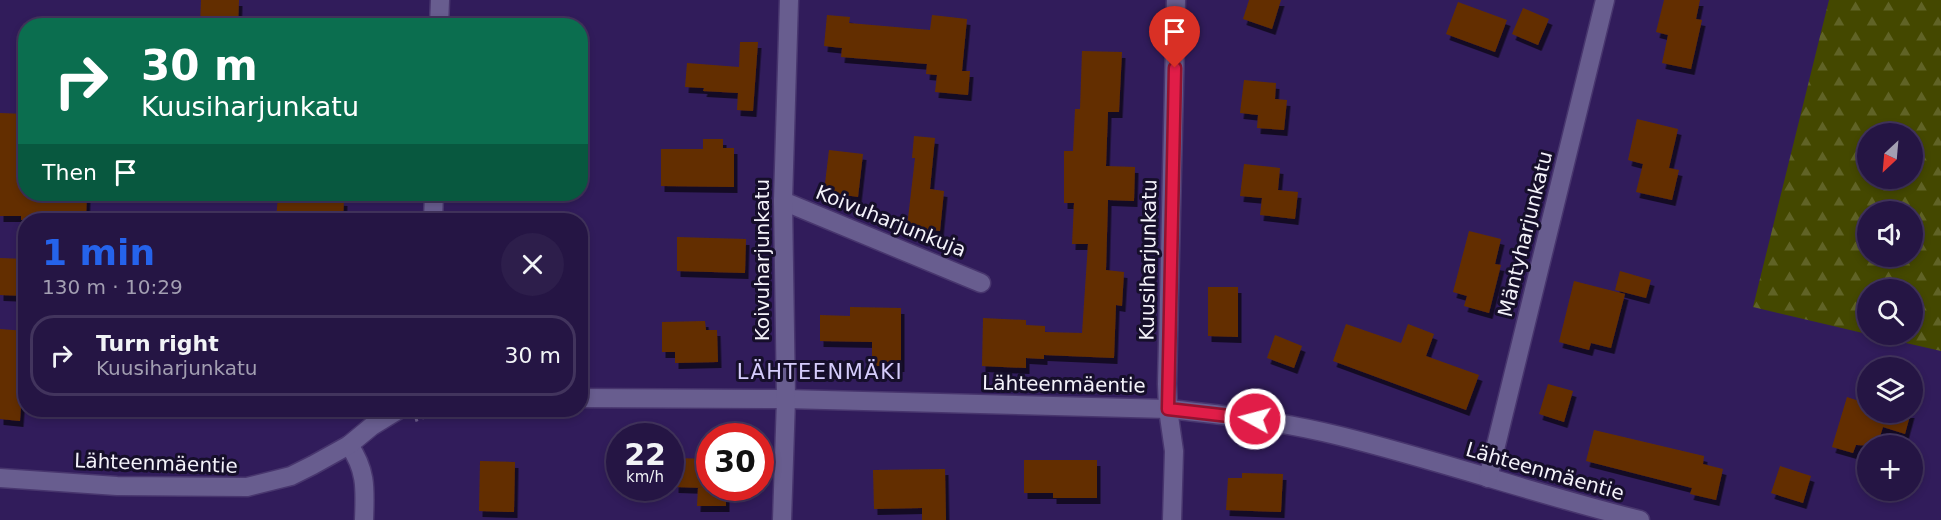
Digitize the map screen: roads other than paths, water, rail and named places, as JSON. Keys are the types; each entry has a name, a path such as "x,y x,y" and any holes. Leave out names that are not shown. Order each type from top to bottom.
{"street":[{"path":"439,18 440,0"},
{"name":"Koivuharjunkatu","path":"782,520 786,399 783,201 789,0"},
{"name":"Kuusiharjunkatu","path":"1172,520 1174,451 1168,409 1176,0"},
{"name":"Mäntyharjunkatu","path":"1488,478 1605,0"},
{"name":"Koivuharjunkuja","path":"783,201 981,283"},
{"name":"Lähteenmäentie","path":"588,398 786,399 1168,409 1255,419 1339,435 1488,478 1573,512 1640,520"},
{"name":"Lähteenmäentie","path":"0,478 117,486 247,488 291,476 349,445 387,417"},
{"path":"349,445 363,475 364,520"}],"district":[{"name":"LÄHTEENMÄKI","path":"820,372"}]}
